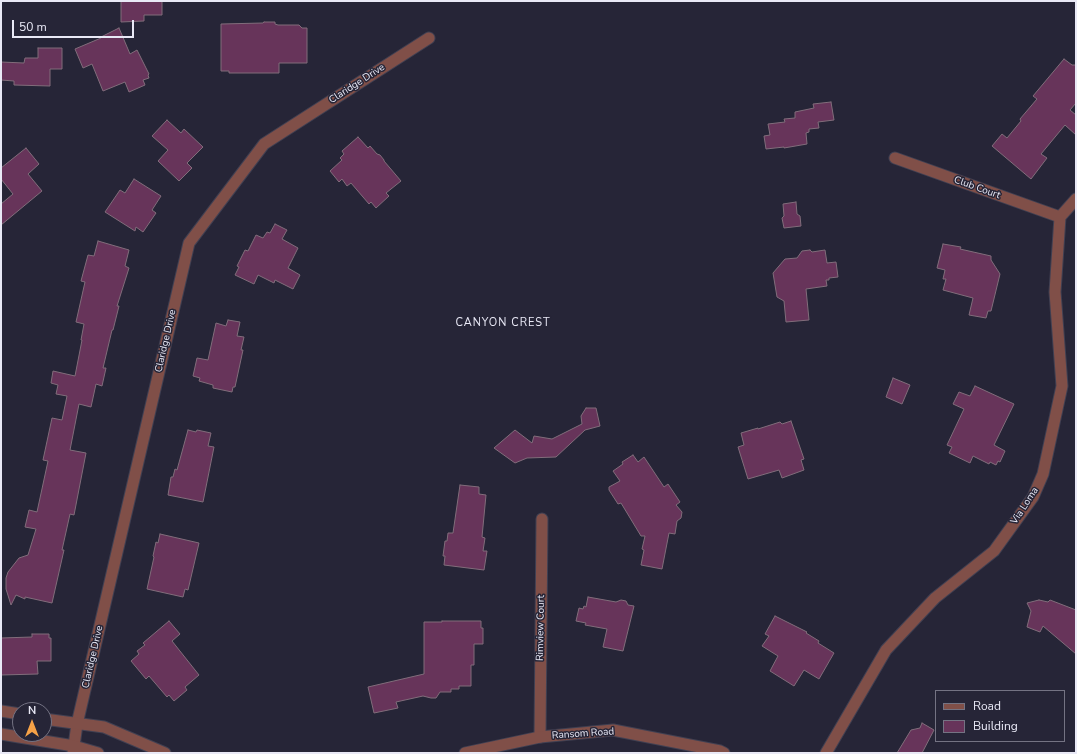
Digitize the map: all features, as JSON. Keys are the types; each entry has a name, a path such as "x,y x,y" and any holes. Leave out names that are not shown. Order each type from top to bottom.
{"street":[{"name":"Claridge Drive","path":"74,749 77,724 189,243 264,144 429,38"},
{"name":"Club Court","path":"895,158 1060,217"},
{"path":"1060,217 1076,199"},
{"name":"Via Loma","path":"826,753 886,650 935,598 994,551 1033,497 1043,474 1062,386 1055,292 1060,217"},
{"name":"Rimview Court","path":"540,737 542,519"},
{"path":"1,711 12,713"},
{"path":"52,720 104,727 165,753"},
{"name":"Ransom Road","path":"465,753 540,737 613,730 724,753"},
{"path":"1,734 98,753"}],"building":[{"path":"121,1 162,1 162,15 144,15 144,21 121,22"},
{"path":"275,22 275,24 278,25 299,25 302,28 307,28 307,63 279,63 279,73 229,73 229,71 221,71 221,24"},
{"path":"119,28 130,54 137,50 149,74 149,78 143,80 145,85 129,92 125,82 103,91 92,64 83,68 75,49 101,38"},
{"path":"38,48 62,48 62,69 50,69 50,86 14,85 14,81 1,80 1,62 24,63 25,58 38,58"},
{"path":"1064,59 1072,65 1076,65 1076,103 1070,110 1076,115 1076,135 1065,125 1041,154 1047,158 1031,179 992,146 1002,134 1007,138 1021,121 1020,119 1037,99 1033,96"},
{"path":"831,102 834,120 818,122 819,128 809,129 809,132 806,133 807,144 766,149 764,136 770,135 768,124 785,122 784,119 795,118 795,112 814,108 813,104"},
{"path":"167,120 181,133 184,129 203,147 187,163 192,168 179,181 158,161 168,150 152,136"},
{"path":"358,137 368,148 370,146 377,154 380,155 401,181 386,193 389,196 376,208 371,202 369,204 351,183 347,186 342,179 339,182 330,171 342,160 340,158 344,154 342,151"},
{"path":"26,148 39,164 28,174 42,191 1,225 1,204 13,194 1,179 1,168"},
{"path":"134,179 161,196 152,210 156,213 143,232 136,227 135,231 105,212 120,190 125,193"},
{"path":"796,202 797,214 800,216 801,226 784,228 782,218 784,216 783,204"},
{"path":"275,224 287,230 282,239 298,248 288,268 300,275 293,289 275,280 274,283 258,275 254,284 235,275 239,267 237,266 245,250 248,251 256,235 263,238 267,232 270,233"},
{"path":"98,241 129,250 125,266 129,268 117,306 119,306 103,368 106,368 102,386 96,384 91,407 79,404 70,450 86,453 74,515 70,514 62,550 64,550 52,603 25,597 25,599 16,595 11,605 6,589 6,578 8,572 19,558 28,555 36,529 25,527 29,510 37,512 48,461 43,460 52,418 62,420 67,396 56,394 58,385 51,383 53,371 75,376 84,324 76,322 85,282 81,281 88,255 94,256"},
{"path":"943,244 961,247 960,249 991,256 991,260 1000,274 991,311 988,311 986,318 969,315 973,298 943,290 946,279 943,279 945,270 937,268"},
{"path":"810,250 812,252 825,250 827,263 836,262 838,277 829,278 829,280 826,280 827,286 806,289 809,320 786,322 784,301 777,297 773,273 785,259 797,258 802,251"},
{"path":"228,320 240,322 237,336 244,337 241,350 243,350 235,387 233,387 232,392 213,388 213,385 199,381 200,378 193,376 197,358 208,360 216,323 226,326"},
{"path":"893,378 910,385 902,404 886,397"},
{"path":"975,386 1014,404 994,445 1005,451 1000,462 998,461 996,465 990,462 989,464 973,456 970,463 949,453 952,447 947,445 964,409 953,404 959,392 970,396"},
{"path":"586,408 596,408 600,426 585,430 556,457 527,458 515,463 494,448 515,430 532,443 534,436 552,439 582,424 581,416"},
{"path":"791,421 804,459 801,460 804,470 782,478 779,470 748,479 738,447 744,445 741,433 780,422 782,424"},
{"path":"188,430 211,433 208,446 214,447 203,502 168,495 171,477 173,477 175,469 177,470"},
{"path":"633,455 638,462 644,457 664,487 668,484 680,502 676,505 682,512 681,518 677,521 675,534 669,533 662,569 641,565 645,536 641,536 621,503 618,504 609,490 609,487 620,481 613,471 623,464 622,462"},
{"path":"460,485 479,487 479,494 486,495 482,537 485,538 483,551 487,551 484,570 444,565 445,556 443,556 445,541 447,541 448,533 453,533"},
{"path":"160,534 199,543 188,590 185,589 183,597 147,589 156,542 158,543"},
{"path":"588,597 616,602 621,600 626,601 628,605 634,606 623,651 603,647 607,629 585,625 586,623 576,621 579,608 583,609 584,606 586,607"},
{"path":"1039,600 1048,602 1050,600 1076,610 1076,654 1043,626 1040,632 1027,627 1031,611 1027,603"},
{"path":"775,616 807,632 806,633 819,641 818,643 834,653 819,679 804,670 794,686 770,671 778,656 762,646 769,636 765,634"},
{"path":"169,621 180,634 172,641 199,675 185,687 187,690 174,701 169,695 167,697 149,676 146,679 131,661 139,654 137,651 145,645 143,643"},
{"path":"481,621 481,628 483,628 483,644 474,644 474,665 471,665 471,686 459,686 459,689 451,689 451,692 440,692 436,698 423,696 396,702 398,708 374,713 368,687 424,674 424,622"},
{"path":"32,634 49,634 49,638 51,638 51,661 37,661 38,674 1,675 1,638 32,637"},
{"path":"922,723 934,730 922,753 897,753 911,730 920,728"}],"district":[{"name":"CANYON CREST","path":"503,323"}]}
